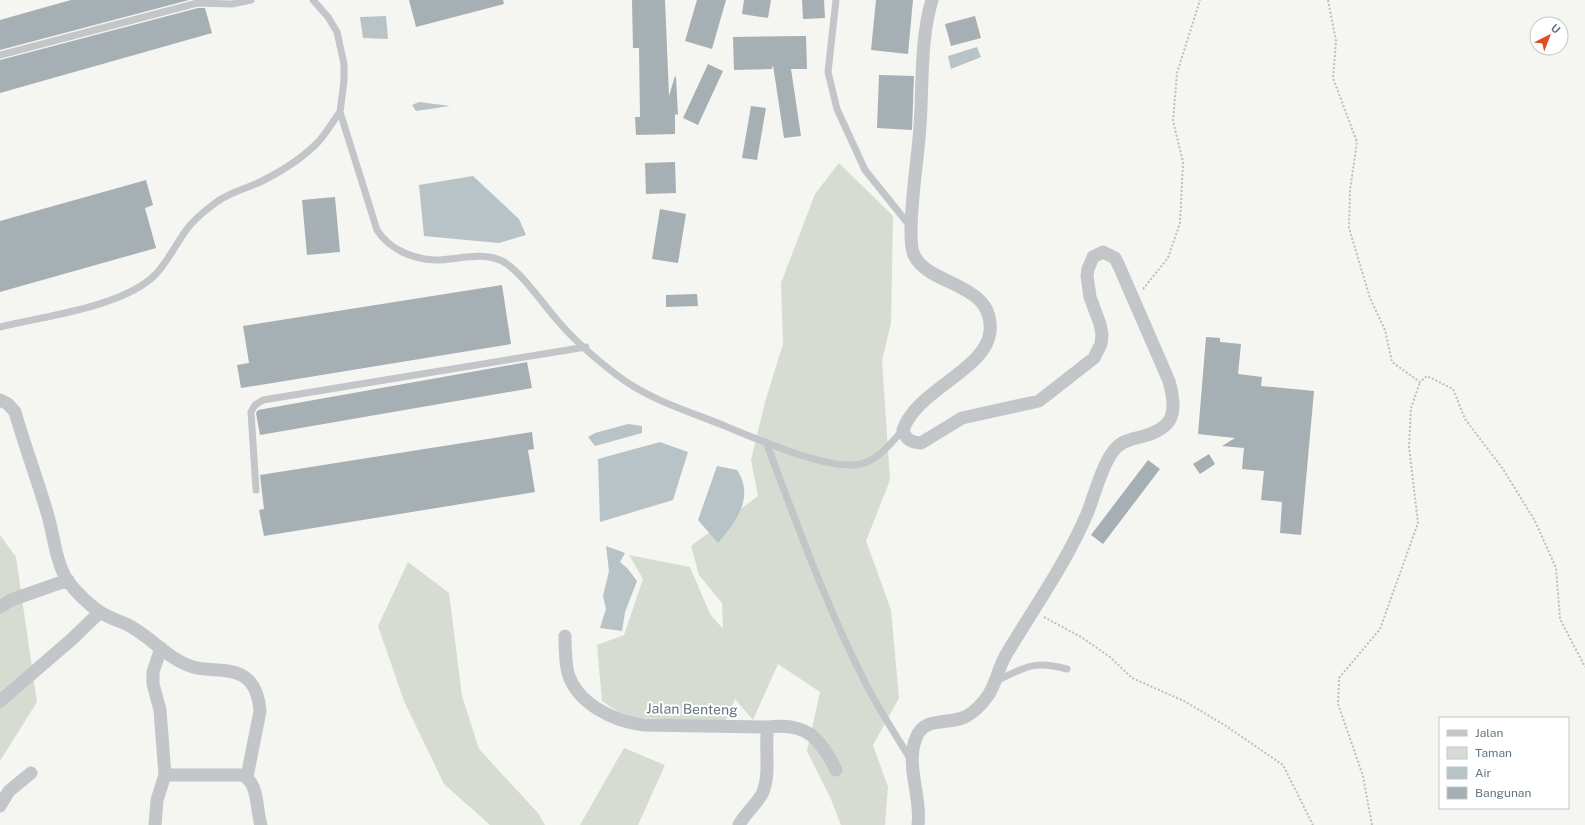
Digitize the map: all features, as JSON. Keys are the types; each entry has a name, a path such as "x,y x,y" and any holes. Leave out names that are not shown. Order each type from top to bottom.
{"street":[{"path":"918,825 918,806 912,762 913,747 920,731 934,722 958,719 974,711 989,694 996,681 1005,654 1034,612 1087,515 1108,460 1116,448 1126,441 1153,434 1164,428 1169,423 1174,399 1169,381 1115,258 1107,253 1098,253 1093,257 1088,269 1089,292 1102,334 1098,351 1088,364 1047,396 1031,404 962,418 921,443 909,440 903,430 906,422 920,404 961,372 980,352 988,340 990,330 987,313 976,298 961,286 930,271 917,260 913,252 911,228 920,127 924,42 932,0"},
{"path":"0,400 8,404 15,412 48,517 61,568 82,598 100,612 130,626 178,660 194,667 235,673 247,678 252,684 259,701 260,711 247,777"},
{"path":"0,607 11,600 68,580"},
{"path":"0,701 71,640 100,612"},
{"name":"Jalan Benteng","path":"565,636 565,657 568,674 578,692 598,708 615,718 629,724 644,725 794,726 805,730 818,740 827,751 836,770"},
{"path":"155,825 157,800 164,775 160,710 153,684 153,672 161,648"},
{"path":"739,825 750,807 762,794 765,785 768,727"},
{"path":"0,806 9,792 31,773"},
{"path":"164,775 241,775 247,777 253,785 261,825"}],"lane":[{"path":"0,55 197,3 232,4 251,0"},
{"path":"312,0 328,17 337,32 344,76 340,112 377,230 383,240 400,252 421,258 434,260 477,256 491,257 503,262 531,288 558,321 618,376 649,396 766,442 829,462 854,465 876,457 903,430"},
{"path":"836,0 828,72 837,109 865,170 911,228"},
{"path":"0,327 76,311 117,298 142,284 156,274 188,228 205,211 225,197 271,176 298,158 318,141 340,112"},
{"path":"256,490 251,412 255,405 263,400 586,348"},
{"path":"766,442 796,526 850,652 866,685 912,762"},
{"path":"996,681 1026,666 1037,664 1067,669"}],"path":[{"path":"1142,294 1143,287 1168,258 1180,223 1183,162 1173,121 1177,73 1200,0"},
{"path":"1328,0 1336,41 1333,78 1357,142 1350,190 1349,228 1370,298 1385,330 1392,362 1420,382"},
{"path":"1372,825 1363,776 1338,704 1339,678 1380,629 1418,523 1410,447 1411,408 1420,382 1427,376 1453,389 1466,419 1503,469 1535,521 1556,568 1560,619 1585,666"},
{"path":"1034,612 1081,637 1110,657 1132,678 1184,701 1226,726 1283,766 1313,825"}],"green space":[{"path":"839,163 893,216 891,323 882,361 890,480 866,541 891,610 899,698 873,745 888,787 885,825 841,825 830,797 807,751 820,692 778,664 753,720 735,699 725,722 625,717 602,701 597,645 624,635 643,579 629,555 690,567 710,614 723,629 722,603 699,575 691,546 758,496 751,460 765,402 783,344 781,283 815,194"},
{"path":"0,535 16,557 37,702 0,761"},
{"path":"408,562 449,593 462,696 479,749 538,813 545,825 490,825 444,784 404,701 378,626"},
{"path":"624,748 665,765 638,825 580,825"}],"water":[{"path":"386,16 388,39 363,38 360,17"},
{"path":"977,47 981,57 951,69 948,56"},
{"path":"419,102 450,106 416,111 412,105"},
{"path":"473,176 519,219 526,235 499,243 424,236 419,185"},
{"path":"628,424 642,426 642,433 595,446 588,437 595,433"},
{"path":"660,442 688,452 673,500 600,522 598,459"},
{"path":"717,466 737,470 742,480 744,490 744,499 737,518 718,543 698,520"},
{"path":"606,546 625,553 620,562 627,568 637,581 625,612 622,631 600,628 606,609 603,596 609,571"}],"building":[{"path":"71,0 189,0 0,50 0,20"},
{"path":"409,0 503,0 504,4 416,27"},
{"path":"632,0 665,0 669,96 675,76 676,77 678,115 675,114 675,134 636,135 635,117 640,117 639,48 633,48"},
{"path":"697,0 726,0 712,49 685,41"},
{"path":"744,0 771,0 768,18 742,14"},
{"path":"802,0 824,0 825,18 803,19"},
{"path":"876,0 913,0 908,54 871,50"},
{"path":"198,8 205,8 212,33 0,93 0,60"},
{"path":"975,16 981,38 951,46 945,24"},
{"path":"806,36 807,69 791,69 801,136 784,138 773,65 772,69 734,70 733,37"},
{"path":"708,64 723,71 698,125 683,118"},
{"path":"879,75 914,76 912,130 877,128"},
{"path":"751,106 766,108 757,160 742,158"},
{"path":"675,162 676,193 646,194 645,163"},
{"path":"146,180 153,205 145,208 156,248 0,292 0,221"},
{"path":"335,197 340,252 307,255 302,200"},
{"path":"660,209 686,214 678,263 652,259"},
{"path":"502,285 511,344 241,388 237,365 249,363 243,326"},
{"path":"697,294 698,306 666,307 666,295"},
{"path":"1206,337 1220,338 1220,342 1241,344 1238,374 1262,377 1261,386 1314,391 1301,535 1280,533 1282,502 1261,500 1264,471 1242,469 1244,448 1222,446 1235,438 1198,434"},
{"path":"527,362 532,388 260,435 256,413 258,410"},
{"path":"532,432 534,449 528,450 535,492 264,536 259,510 264,509 260,475"},
{"path":"1209,454 1215,464 1200,474 1193,464"},
{"path":"1148,460 1160,469 1103,544 1091,535"}]}
